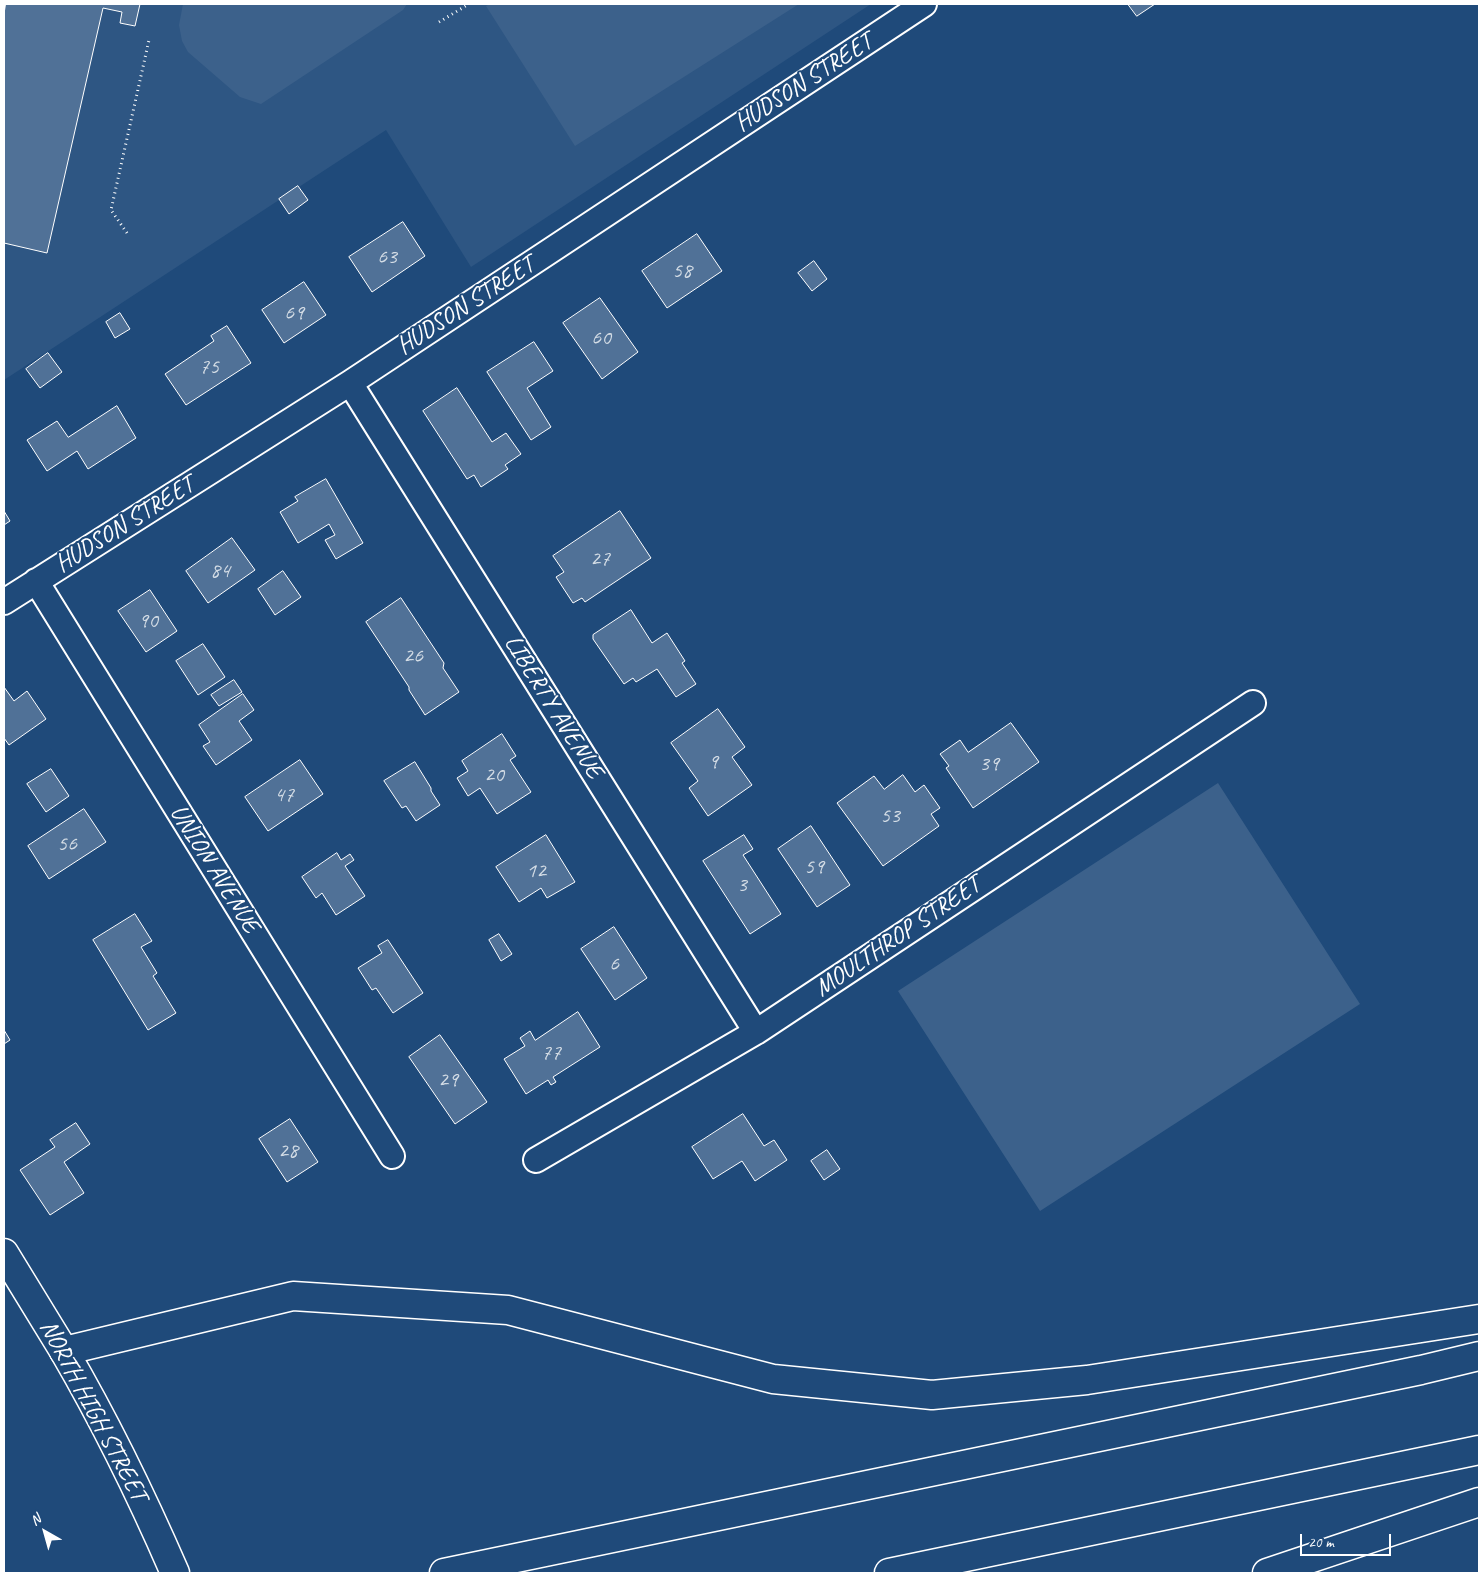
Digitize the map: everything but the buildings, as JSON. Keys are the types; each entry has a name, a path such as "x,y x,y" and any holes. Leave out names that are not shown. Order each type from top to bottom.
{"main road":[{"name":"NORTH HIGH STREET","path":"4,1253 95,1404 130,1474 174,1573"},
{"path":"64,1351 293,1296 508,1310 773,1379 932,1395 1087,1380 1479,1320"},
{"path":"444,1573 1412,1372 1479,1356"},
{"path":"889,1573 1479,1450"},
{"path":"1267,1573 1479,1502"}],"street":[{"name":"HUDSON STREET","path":"4,602 350,383 924,4"},
{"name":"LIBERTY AVENUE","path":"350,383 756,1032"},
{"name":"UNION AVENUE","path":"36,581 392,1156"},
{"name":"MOULTHROP STREET","path":"536,1160 756,1032 1253,703"}],"path":[{"path":"439,22 469,4"},
{"path":"127,233 111,210 149,40"}],"shaded area":[{"path":"4,4 871,4 471,267 386,130 4,380"},
{"path":"183,4 407,4 403,10 261,104 240,97 188,52 182,41 179,25"},
{"path":"490,4 799,4 575,146 486,6"},
{"path":"1218,783 1360,1004 1040,1211 898,991"}]}
